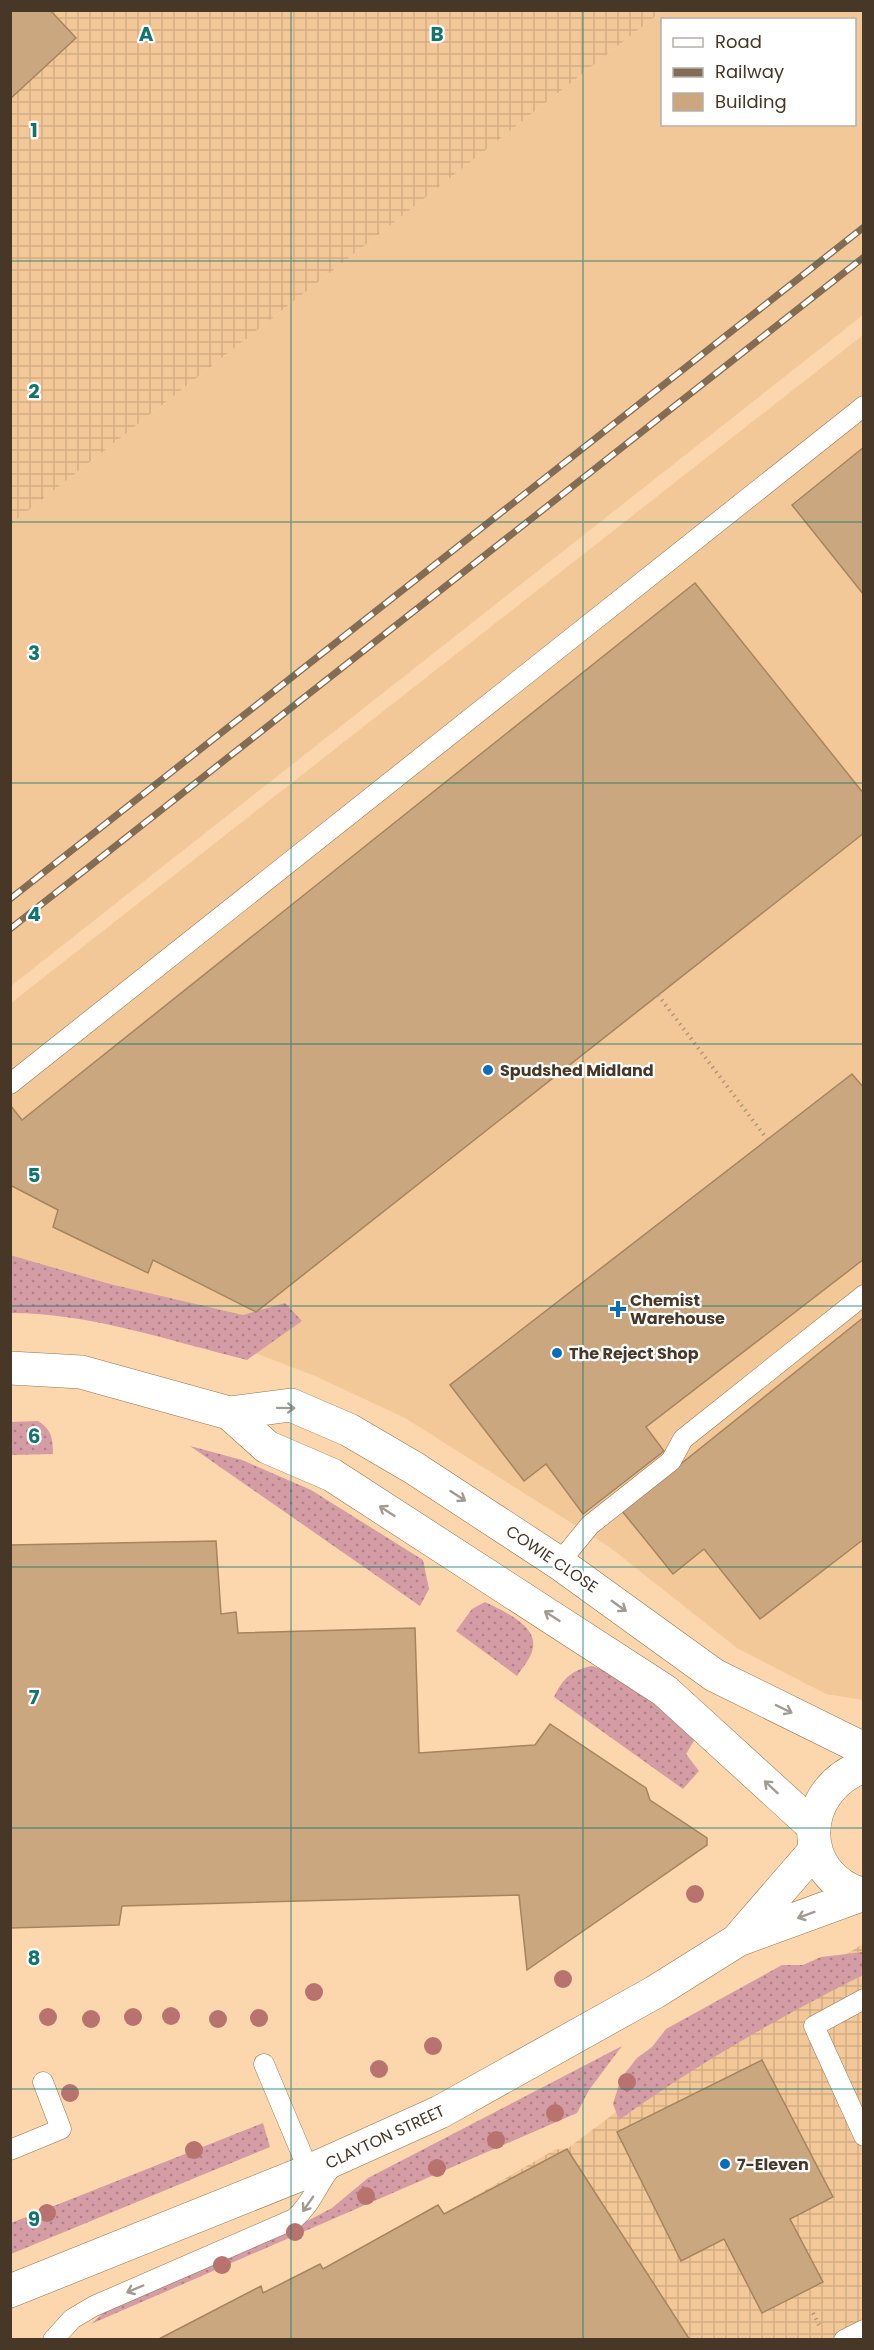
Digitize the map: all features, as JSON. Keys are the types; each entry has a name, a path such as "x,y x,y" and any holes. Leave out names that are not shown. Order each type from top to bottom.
{"street":[{"name":"COWIE CLOSE","path":"10,1368 81,1372 229,1413 291,1406 349,1430 414,1468 559,1563 714,1675 864,1749"},
{"name":"COWIE CLOSE","path":"229,1413 267,1448 332,1475 665,1691 815,1838 825,1869 841,1885 862,1895"},
{"path":"815,1838 818,1805 830,1786 847,1772 864,1766"},
{"name":"CLAYTON STREET","path":"738,1940 815,1838"},
{"name":"CLAYTON STREET","path":"10,2291 309,2171 440,2112 656,1992 738,1940 862,1895"}],"lane":[{"path":"10,1084 864,406"},
{"path":"559,1563 590,1525 671,1461 682,1439 864,1295"},
{"path":"864,1999 814,2026 864,2136"},
{"path":"264,2064 309,2171"},
{"path":"10,2150 61,2129 43,2082"},
{"path":"53,2340 72,2319 94,2306 294,2219 305,2210 325,2174 341,2157"},
{"path":"844,2340 864,2330"}],"path":[{"path":"658,995 767,1139"}],"shaded area":[{"path":"11,11 662,11 11,524"},
{"path":"662,11 863,11 863,315 11,986 11,524"},
{"path":"863,335 863,1700 826,1694 737,1648 608,1546 405,1418 315,1376 203,1333 11,1289 11,1003"},
{"path":"10,1255 110,1284 243,1315 285,1303 302,1321 247,1360 100,1323 41,1314 11,1313"},
{"path":"38,1421 46,1427 50,1434 53,1454 11,1455 11,1422"},
{"path":"190,1446 242,1460 311,1490 423,1560 429,1589 420,1606"},
{"path":"485,1602 524,1625 533,1639 531,1654 517,1676 456,1631 472,1609"},
{"path":"592,1666 622,1679 648,1695 695,1739 686,1754 699,1771 683,1789 554,1697 569,1676"},
{"path":"863,1944 863,2339 164,2340 444,2214 556,2149 567,2149 749,2012"},
{"path":"863,1952 863,1975 738,2043 619,2120 613,2104 621,2078 637,2058 652,2047 666,2029 782,1965 803,1965 821,1957"},
{"path":"622,2046 589,2090 577,2113 91,2324 113,2304 294,2228 332,2208 368,2178"},
{"path":"263,2123 270,2147 11,2254 11,2223"}],"building":[{"path":"10,10 50,10 76,38 10,99"},
{"path":"864,447 864,595 792,505"},
{"path":"695,583 864,794 864,833 256,1312 153,1260 148,1273 53,1227 58,1210 10,1185 10,1105 22,1120"},
{"path":"852,1074 864,1088 864,1259 646,1427 664,1451 583,1514 546,1464 524,1481 450,1385"},
{"path":"864,1317 864,1539 760,1619 704,1549 673,1574 622,1511"},
{"path":"216,1541 221,1614 236,1612 238,1633 415,1628 419,1753 535,1745 550,1724 646,1788 650,1800 707,1838 707,1845 527,1970 519,1895 122,1906 119,1925 10,1928 10,1545"},
{"name":"7-Eleven","path":"762,2060 833,2197 790,2219 823,2282 762,2313 724,2239 681,2261 617,2132"},
{"path":"567,2149 690,2340 157,2340 261,2286 263,2293 320,2264 323,2269 438,2205 444,2214"}],"railway":[{"path":"10,899 864,227"},
{"path":"10,929 864,257"}],"place":[{"name":"Spudshed Midland","path":"488,1070"},
{"name":"Chemist Warehouse","path":"618,1309"},
{"name":"The Reject Shop","path":"557,1353"},
{"name":"7-Eleven","path":"725,2164"}]}
